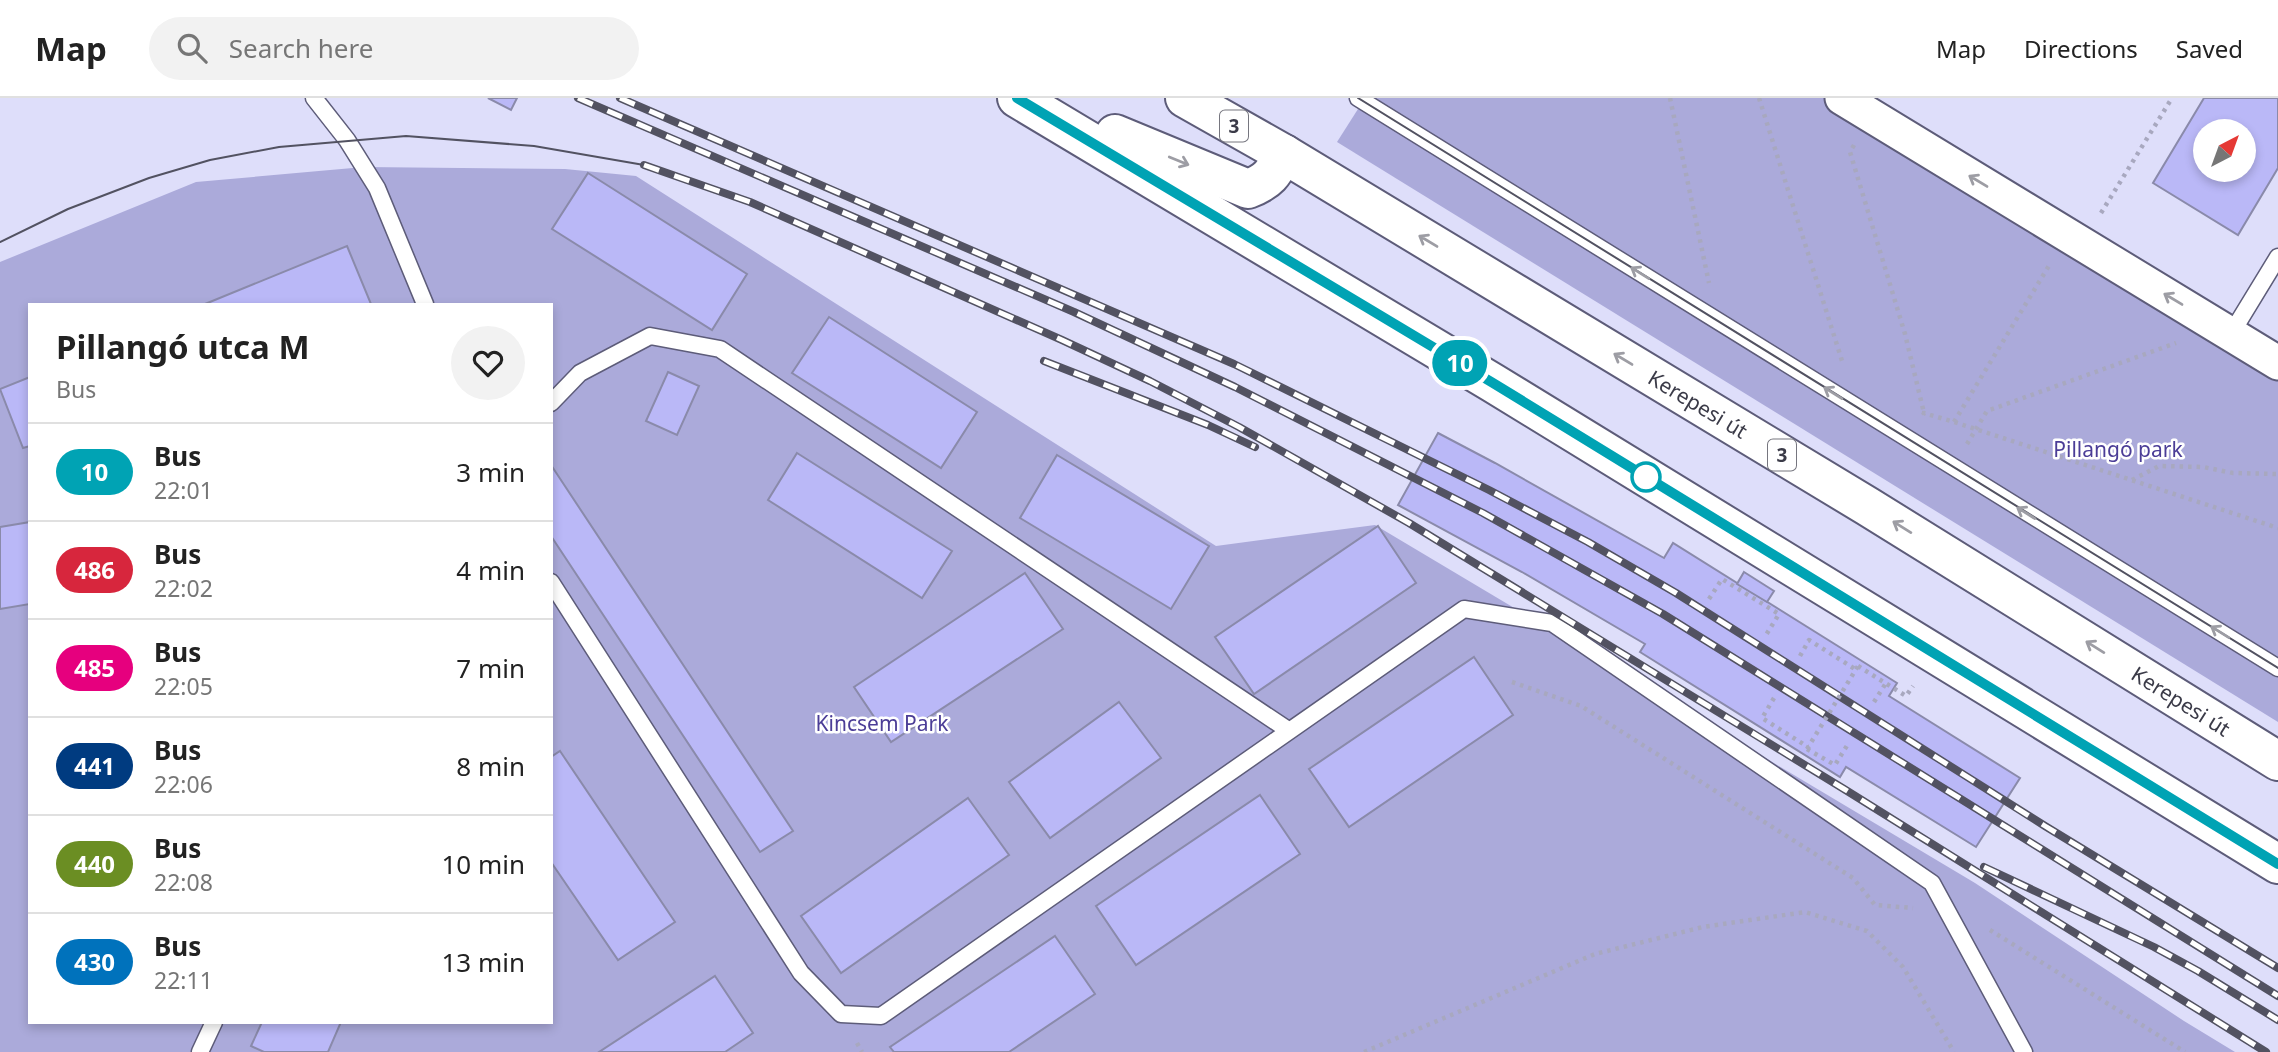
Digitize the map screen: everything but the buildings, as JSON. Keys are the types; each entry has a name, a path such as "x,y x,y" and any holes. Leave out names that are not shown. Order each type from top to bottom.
{"main road":[{"path":"1017,98 1504,390 2278,864"},
{"path":"1025,98 1248,189 1263,183 1273,174 1284,154"},
{"name":"Kerepesi út","path":"1185,98 1284,154 1867,506 2278,761"}],"street":[{"path":"1854,104 2278,363"}],"lane":[{"path":"314,98 347,140 377,188 425,303"},
{"path":"1358,98 2278,668"},
{"path":"2218,327 2278,257"},
{"path":"553,401 580,373 650,336 720,349 1288,730"},
{"path":"553,585 801,973 841,1014 881,1016 1464,608 1552,623 1932,883 2024,1052"},
{"path":"200,1052 213,1024"}],"path":[{"path":"1670,98 1710,290"},
{"path":"1759,98 1845,373"},
{"path":"2172,98 1954,422 2278,528"},
{"path":"1854,104 1850,152 1905,334 1924,413 1911,412"},
{"path":"1976,429 1987,411 2218,327"},
{"path":"2131,480 2159,466 2278,474"},
{"path":"1709,599 1722,579 1779,614 1766,635"},
{"path":"1800,656 1810,640 1906,696 1920,676"},
{"path":"1808,748 1856,668"},
{"path":"1874,702 1886,683"},
{"path":"1774,698 1762,718 1835,765 1848,744"},
{"path":"1364,1052 1595,954 1703,927 1805,912 1867,931 1903,967 1954,1052"}],"green space":[{"name":"Pillangó park","path":"1365,98 1829,98 2278,372 2278,722 1337,142"},
{"name":"Kincsem Park","path":"364,167 565,169 636,176 1216,546 1375,525 1975,883 2235,1052 0,1052 0,262 196,182"}],"tram line":[{"path":"1358,98 2278,668"},
{"path":"0,242 68,209 149,178 210,160 279,147 406,136 534,146 644,165"}],"railway":[{"path":"578,98 1074,312 1235,387 1483,513 1663,614 2278,996"},
{"path":"620,98 1234,364 1489,490 1588,542 1676,593 2045,826 2278,968"},
{"path":"644,165 750,202 1062,340 1239,427 1409,523 1844,789 2266,1052"},
{"path":"1044,361 1208,425 1255,447"},
{"path":"1984,867 2154,947 2278,1020"}],"bus line":[{"name":"10","path":"1017,98 1493,383 2278,864"}]}
